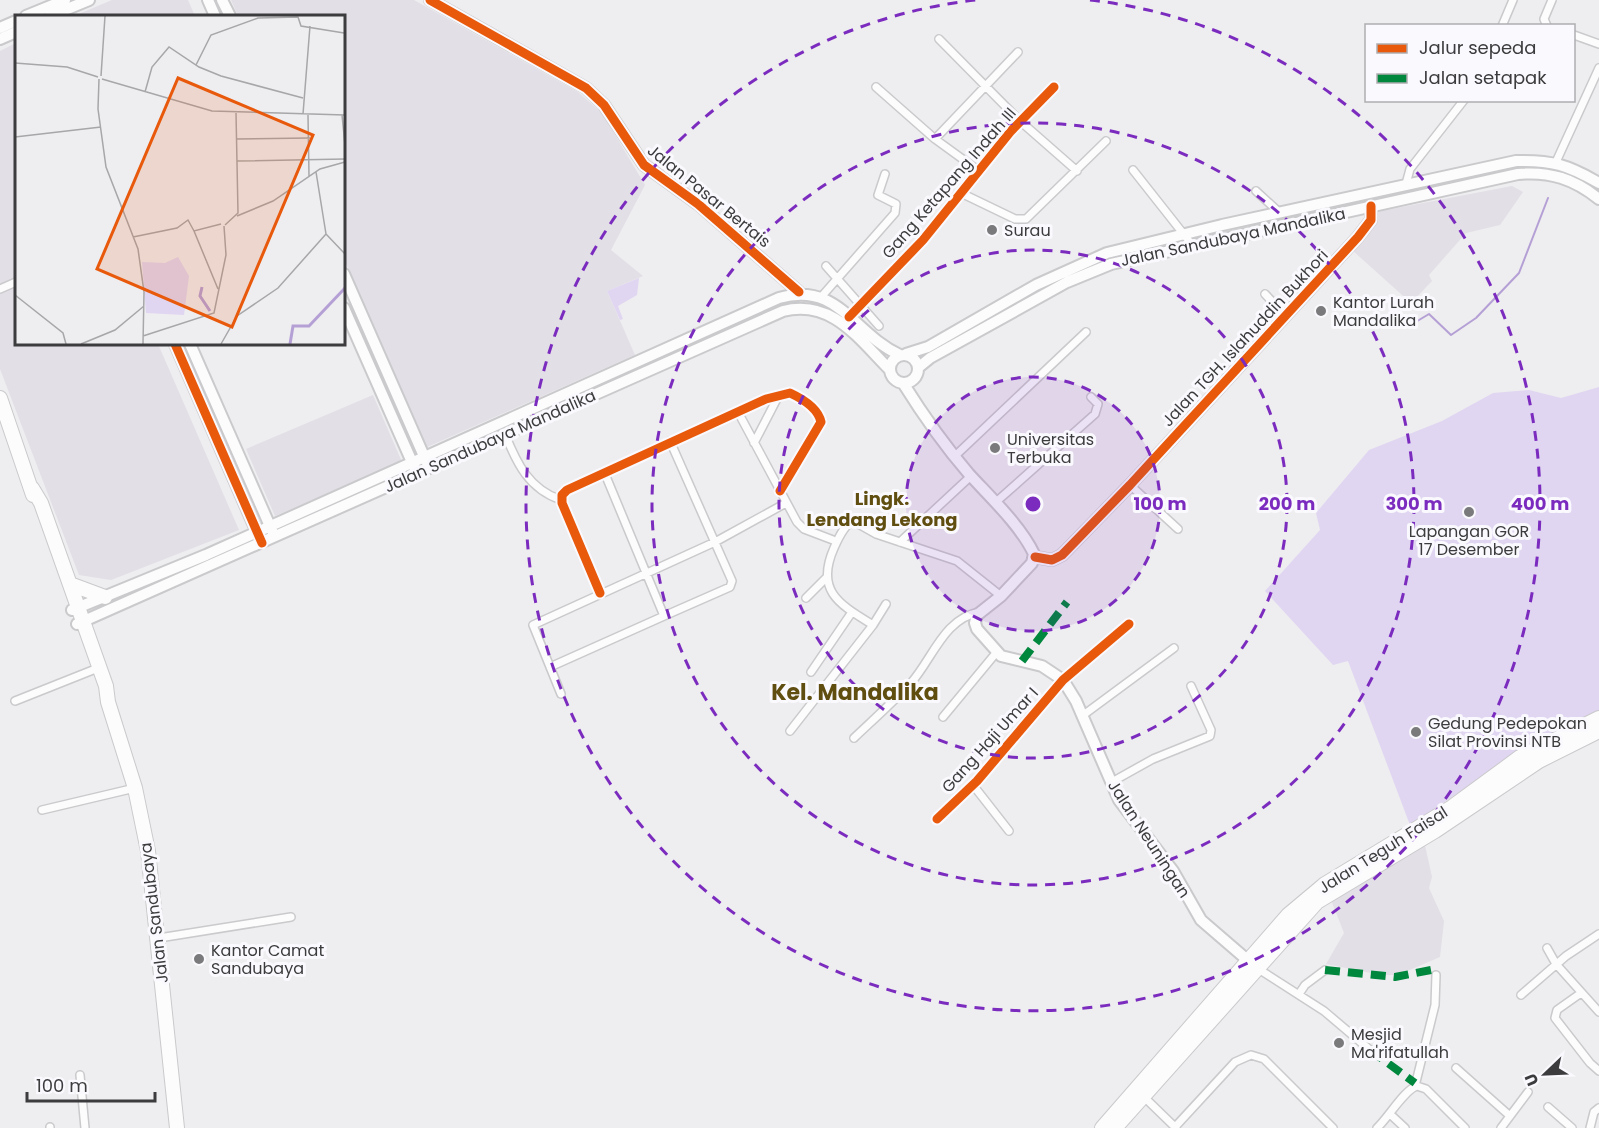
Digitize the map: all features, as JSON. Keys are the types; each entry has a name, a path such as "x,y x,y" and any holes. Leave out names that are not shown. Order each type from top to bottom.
{"highway":[{"name":"Jalan Sandubaya","path":"0,398 32,488 35,506 106,686 108,702"},
{"name":"Jalan Sandubaya","path":"32,488 42,503 70,584 93,670 108,702 135,788 149,860 159,938 177,1128"},
{"path":"70,584 81,591 105,597"},
{"name":"Jalan Teguh Faisal","path":"1570,738 1599,718"},
{"name":"Jalan Teguh Faisal","path":"1102,1128 1170,1059 1252,964 1288,915 1325,884 1445,812 1520,757 1570,738 1599,731"},
{"name":"Jalan Teguh Faisal","path":"1115,1128 1139,1093"}],"main road":[{"path":"47,14 65,0"},
{"path":"47,14 89,0"},
{"path":"208,0 215,15"},
{"path":"222,0 230,15"},
{"name":"Jalan Pasar Bertais","path":"430,0 586,88 604,105 644,165 698,204 799,292"},
{"path":"0,28 15,21"},
{"path":"0,39 15,32"},
{"path":"77,616 105,597 257,532 731,319 779,298 799,292 822,296 880,344 903,354 912,356 919,367 915,379 903,383 897,381 890,370 891,364 903,354 928,347 1006,301 1075,266 1107,253 1384,188 1516,161 1556,162 1574,168 1599,183"},
{"name":"Jalan Sandubaya Mandalika","path":"919,367 930,358 1085,273 1135,257 1533,173 1568,179 1599,199"},
{"path":"1384,188 1387,203"},
{"name":"Jalan TGH. Islahuddin Bukhori","path":"1035,557 1052,560 1062,555 1131,485 1362,232 1371,219 1371,206"},
{"path":"345,276 430,469"},
{"name":"Jalan Sandubaya Mandalika","path":"77,616 262,543 634,375 783,311 800,307 814,308 835,319 890,370"},
{"path":"345,310 417,474"},
{"path":"731,319 737,331"},
{"path":"175,345 262,543"},
{"path":"190,345 275,537"},
{"path":"629,364 634,375"},
{"path":"903,383 926,419 1033,550 1035,557 1001,596 980,612 975,620 975,626 996,653 1008,659 1042,666 1063,680"},
{"name":"Jalan Neuningan","path":"1063,680 1082,716 1110,783 1124,807 1179,880 1197,916 1252,964"}],"street":[{"path":"1503,24 1513,0"},
{"path":"1546,24 1544,19 1552,0"},
{"path":"1575,35 1599,44"},
{"path":"939,39 1020,121 1077,171"},
{"path":"935,139 1018,52"},
{"path":"1556,162 1599,68"},
{"path":"876,87 935,139 979,171"},
{"name":"Gang Ketapang Indah III","path":"849,317 923,240 1020,121 1054,87"},
{"path":"1406,184 1410,168 1462,102"},
{"path":"961,193 1015,219 1023,220 1030,217 1106,141"},
{"path":"1133,170 1193,246"},
{"path":"822,296 897,208 896,204 878,195 885,174"},
{"path":"1256,191 1280,213"},
{"path":"826,266 879,326"},
{"path":"0,289 15,282"},
{"path":"1265,294 1286,316"},
{"path":"955,456 1086,332"},
{"path":"561,500 567,490 605,474 670,441 779,395 790,393 800,397 816,411 821,422 780,491"},
{"path":"754,443 779,395"},
{"path":"996,502 1095,414 1098,404 1091,396"},
{"path":"738,412 786,503 804,529 833,540"},
{"path":"505,434 523,473 535,486 561,500 600,593"},
{"path":"550,667 731,586 731,578 670,441"},
{"path":"605,474 664,616"},
{"path":"900,542 971,476"},
{"path":"1131,485 1178,529"},
{"path":"561,694 533,625 715,542 786,503"},
{"path":"873,625 836,599 827,577 828,565 837,543 849,523 853,521 872,532 963,565 1001,596"},
{"path":"806,598 827,577"},
{"path":"790,731 873,625 885,604"},
{"path":"811,672 852,612"},
{"path":"854,738 913,680 948,630 964,617 980,612"},
{"name":"Gang Haji Umar I","path":"937,819 973,785 1063,680 1129,624"},
{"path":"1082,716 1174,648"},
{"path":"943,717 996,653"},
{"path":"15,701 93,670"},
{"path":"1110,783 1153,759 1210,736 1211,730 1191,686"},
{"path":"973,785 1009,831"},
{"path":"42,810 135,788"},
{"path":"159,938 291,917"},
{"path":"1521,995 1556,964 1599,934"},
{"path":"1547,948 1556,964 1599,1012"},
{"path":"1252,964 1341,1023 1370,1050"},
{"path":"1299,994 1305,985 1325,970"},
{"path":"1415,1086 1435,1005 1437,975"},
{"path":"1581,993 1557,1010 1555,1018 1590,1064 1599,1071"},
{"path":"1139,1093 1175,1128 1235,1062 1251,1055 1264,1059 1333,1128"},
{"path":"1456,1068 1510,1121"},
{"path":"80,1075 85,1128"},
{"path":"1377,1128 1391,1115 1408,1089 1415,1086 1426,1089 1465,1128"},
{"path":"1501,1128 1510,1121 1528,1092"},
{"path":"1548,1107 1572,1128"},
{"path":"1590,1128 1594,1112 1599,1108"},
{"path":"1391,1115 1405,1128"}],"shaded area":[{"path":"112,0 188,0 195,15 76,15"},
{"path":"231,0 414,0 578,92 602,113 645,185 611,250 643,276 607,291 635,355 425,448 345,261 345,15 238,15"},
{"path":"15,44 15,345 158,345 239,530 111,580 79,575 0,369 0,51"},
{"path":"1512,186 1523,192 1500,225 1466,233 1429,275 1432,281 1411,303 1352,250 1376,212"},
{"path":"639,278 637,295 618,306 623,319 620,320 607,291"},
{"path":"1599,387 1599,717 1527,747 1410,825 1348,661 1333,665 1265,591 1320,530 1316,513 1369,450 1442,421 1493,393 1529,390 1561,398"},
{"path":"373,395 402,462 275,516 246,449"},
{"path":"1424,841 1432,877 1429,888 1444,921 1440,957 1398,975 1381,975 1326,964 1344,933 1329,895"}],"waterway":[{"path":"1409,326 1429,314 1451,335 1476,318 1519,273 1548,198"}],"marked path":[{"path":"1022,661 1067,602"},
{"path":"1325,970 1395,977 1431,970 1436,975"},
{"path":"1370,1050 1415,1083"}],"cycle path":[{"path":"430,0 586,88 604,105 644,165 698,204 799,292"},
{"path":"849,317 923,240 1011,131 1054,87"},
{"path":"1035,557 1052,560 1062,555 1130,485 1358,237 1371,220 1371,206"},
{"path":"175,345 262,543"},
{"path":"600,593 562,503 562,495 567,490 766,399 790,393 813,408 821,422 780,491"},
{"path":"937,819 977,781 1063,680 1129,624"}],"place":[{"name":"Surau","path":"992,230"},
{"name":"Kantor Lurah Mandalika","path":"1321,311"},
{"name":"Universitas Terbuka","path":"995,448"},
{"name":"Lapangan GOR 17 Desember","path":"1469,512"},
{"name":"Gedung Pedepokan Silat Provinsi NTB","path":"1416,732"},
{"name":"Kantor Camat Sandubaya","path":"199,959"},
{"name":"Mesjid Ma'rifatullah","path":"1339,1043"}],"district":[{"name":"Lingk. Lendang Lekong","path":"882,508"},
{"name":"Kel. Mandalika","path":"855,692"}]}
